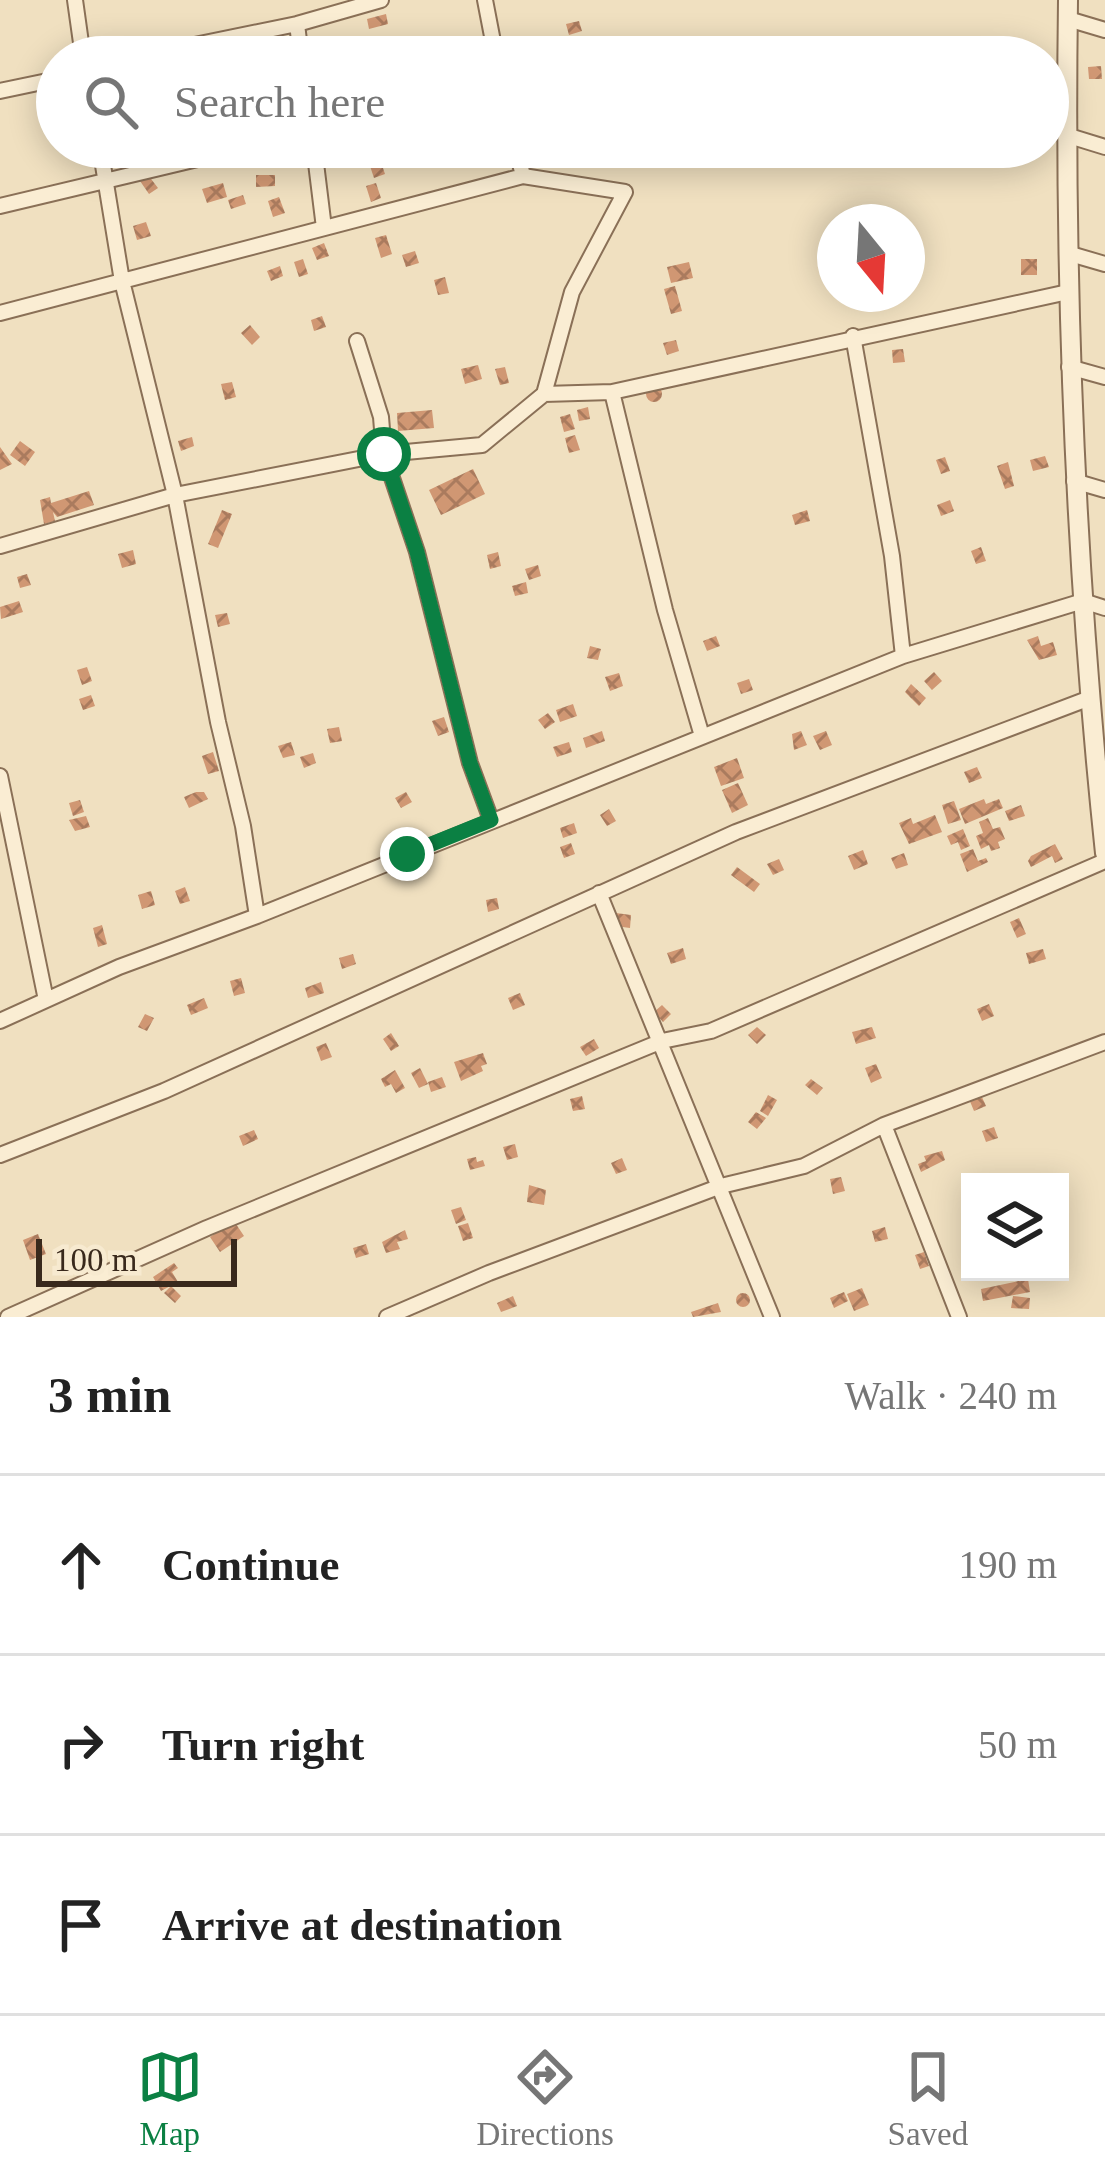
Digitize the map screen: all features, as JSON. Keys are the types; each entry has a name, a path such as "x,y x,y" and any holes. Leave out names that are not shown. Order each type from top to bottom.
{"street":[{"path":"75,0 80,36"},
{"path":"238,36 381,0"},
{"path":"485,0 492,36"},
{"path":"1068,9 1105,30"},
{"path":"296,24 298,36"},
{"path":"0,91 36,83"},
{"path":"1069,136 1105,147"},
{"path":"104,168 122,281 175,495 257,916"},
{"path":"0,206 163,168"},
{"path":"317,168 324,228"},
{"path":"521,168 523,176"},
{"path":"8,1317 207,1228 662,1041 711,1031 1105,857 1074,481 1066,168"},
{"path":"0,313 523,176 625,192 572,292 544,394 482,445 384,454 175,495 0,546"},
{"path":"1067,253 1105,264"},
{"path":"544,394 612,392 1068,292"},
{"path":"853,336 892,556 903,656"},
{"path":"357,341 470,763 491,820"},
{"path":"1069,367 1105,377"},
{"path":"612,392 664,610 702,736"},
{"path":"1074,481 1105,490"},
{"path":"0,1021 119,967 903,656 1083,602 1105,608"},
{"path":"0,1155 164,1091 736,832 1095,708"},
{"path":"0,776 46,1000"},
{"path":"598,893 772,1317"},
{"path":"387,1317 489,1273 721,1186 804,1166 884,1125 1105,1042"},
{"path":"884,1125 959,1317"}],"building":[{"path":"386,14 388,24 369,29 367,19"},
{"path":"579,21 582,31 569,35 566,24"},
{"path":"1101,66 1102,79 1089,79 1088,67"},
{"path":"371,168 383,168 385,174 374,178"},
{"path":"148,175 158,188 149,194 140,181"},
{"path":"256,175 275,175 275,186 256,187"},
{"path":"223,183 227,197 207,203 202,189"},
{"path":"376,183 381,198 371,202 366,186"},
{"path":"243,195 246,204 231,209 228,200"},
{"path":"279,197 285,213 273,217 268,201"},
{"path":"146,222 151,236 137,240 133,226"},
{"path":"386,235 392,254 381,258 375,238"},
{"path":"324,243 329,256 317,260 312,248"},
{"path":"415,251 419,263 406,267 402,255"},
{"path":"303,259 308,274 299,277 294,262"},
{"path":"1021,259 1037,259 1037,275 1021,275"},
{"path":"689,262 693,278 671,283 667,267"},
{"path":"280,266 283,276 271,281 267,271"},
{"path":"445,277 449,293 438,295 434,280"},
{"path":"675,286 682,311 671,314 664,289"},
{"path":"322,316 326,327 314,331 311,320"},
{"path":"250,325 260,337 252,345 241,333"},
{"path":"676,340 679,351 667,355 663,343"},
{"path":"903,349 905,362 893,363 892,350"},
{"path":"478,365 482,379 465,384 461,369"},
{"path":"505,367 509,383 500,385 495,369"},
{"path":"232,382 236,397 225,400 221,384"},
{"path":"654,386 662,394 654,402 646,394"},
{"path":"588,407 590,419 579,421 577,410"},
{"path":"432,410 434,428 398,431 397,413"},
{"path":"570,414 575,429 564,432 560,417"},
{"path":"575,435 580,450 569,453 565,438"},
{"path":"192,437 194,446 181,451 178,441"},
{"path":"20,441 35,452 25,466 10,455"},
{"path":"0,447 12,464 0,470"},
{"path":"1045,456 1049,467 1033,471 1030,460"},
{"path":"945,457 950,471 941,474 936,460"},
{"path":"1008,462 1014,486 1005,489 997,466"},
{"path":"473,469 485,494 441,515 429,490"},
{"path":"89,491 94,505 57,517 53,512 55,521 44,524 40,500 50,497 51,503"},
{"path":"950,500 954,511 941,516 937,505"},
{"path":"222,510 232,514 218,548 208,544"},
{"path":"807,510 810,521 795,525 792,515"},
{"path":"981,547 986,561 976,564 971,551"},
{"path":"133,550 136,564 122,568 118,554"},
{"path":"498,552 501,566 490,569 487,555"},
{"path":"538,565 541,576 529,580 525,569"},
{"path":"27,574 31,585 20,588 17,577"},
{"path":"526,582 528,593 515,596 512,586"},
{"path":"19,601 23,612 1,619 0,607"},
{"path":"227,613 230,624 218,627 215,615"},
{"path":"716,636 720,646 707,651 703,641"},
{"path":"1038,636 1041,646 1053,642 1057,655 1039,660 1027,640"},
{"path":"590,646 601,649 598,660 587,658"},
{"path":"87,667 92,681 82,685 77,670"},
{"path":"934,672 942,681 932,690 924,681"},
{"path":"619,673 623,686 610,691 605,677"},
{"path":"749,679 753,690 741,694 737,683"},
{"path":"911,684 926,698 919,706 905,692"},
{"path":"91,695 95,706 83,710 79,699"},
{"path":"573,704 577,716 560,722 556,710"},
{"path":"548,713 555,722 545,729 538,720"},
{"path":"444,717 449,732 438,736 432,721"},
{"path":"339,727 342,741 330,743 327,729"},
{"path":"602,731 605,741 586,748 583,738"},
{"path":"801,731 807,745 794,750 792,734"},
{"path":"826,731 832,745 820,750 813,736"},
{"path":"291,742 295,755 283,758 278,746"},
{"path":"569,742 572,752 557,757 553,747"},
{"path":"213,752 219,771 208,774 202,756"},
{"path":"313,753 316,763 304,768 300,757"},
{"path":"737,758 744,778 721,786 714,767"},
{"path":"977,767 982,778 969,783 964,772"},
{"path":"738,783 748,805 732,813 722,790"},
{"path":"204,792 208,799 189,808 184,797"},
{"path":"406,792 412,802 401,808 395,798"},
{"path":"984,799 986,804 999,799 1003,808 965,824 959,809"},
{"path":"80,800 84,812 73,816 69,803"},
{"path":"954,801 961,820 948,824 942,805"},
{"path":"1021,805 1025,816 1009,821 1005,811"},
{"path":"609,809 616,821 607,826 600,815"},
{"path":"935,815 942,832 909,844 899,823 911,818 913,824"},
{"path":"86,816 90,827 75,831 69,820"},
{"path":"988,818 993,829 1000,827 1005,839 991,851 989,845 981,849 976,836 983,833 979,822"},
{"path":"574,823 577,833 563,838 560,828"},
{"path":"963,829 970,846 961,850 947,836"},
{"path":"571,843 575,854 564,858 560,847"},
{"path":"1055,844 1063,859 1055,863 1052,856 1031,867 1031,856"},
{"path":"973,849 978,861 986,858 988,862 967,872 960,854"},
{"path":"863,850 868,864 854,870 848,856"},
{"path":"904,853 908,865 896,869 891,858"},
{"path":"779,859 784,870 773,875 767,864"},
{"path":"737,867 760,884 754,892 731,875"},
{"path":"185,887 190,901 180,904 175,891"},
{"path":"151,891 155,905 142,909 138,895"},
{"path":"497,898 499,909 488,912 486,900"},
{"path":"616,913 631,915 630,928 615,926"},
{"path":"1019,918 1026,934 1017,938 1010,922"},
{"path":"102,925 107,944 98,947 93,928"},
{"path":"683,948 686,959 671,964 667,953"},
{"path":"1043,949 1046,959 1029,964 1026,953"},
{"path":"353,954 356,964 342,969 339,958"},
{"path":"241,978 245,993 234,996 230,981"},
{"path":"321,982 324,993 308,998 305,988"},
{"path":"520,993 525,1005 513,1010 508,998"},
{"path":"204,998 208,1008 191,1015 187,1005"},
{"path":"989,1004 994,1016 982,1021 977,1009"},
{"path":"662,1005 671,1014 663,1022 654,1012"},
{"path":"145,1014 154,1018 147,1031 138,1027"},
{"path":"757,1027 766,1035 757,1044 748,1035"},
{"path":"872,1027 876,1038 856,1044 852,1032"},
{"path":"391,1033 399,1046 391,1051 383,1039"},
{"path":"594,1039 599,1048 586,1056 580,1047"},
{"path":"326,1043 332,1057 321,1061 316,1047"},
{"path":"483,1053 487,1064 481,1066 483,1071 461,1081 454,1062"},
{"path":"876,1064 882,1078 871,1083 865,1068"},
{"path":"420,1068 428,1084 419,1088 411,1073"},
{"path":"395,1070 405,1088 396,1093 381,1079"},
{"path":"442,1077 446,1087 431,1092 428,1082"},
{"path":"811,1079 823,1088 817,1095 805,1085"},
{"path":"768,1095 777,1100 768,1116 760,1111"},
{"path":"981,1095 986,1106 974,1111 969,1099"},
{"path":"582,1096 585,1109 573,1111 570,1099"},
{"path":"756,1112 766,1118 757,1129 748,1122"},
{"path":"994,1127 998,1138 986,1142 982,1131"},
{"path":"254,1130 258,1139 243,1146 239,1136"},
{"path":"515,1144 518,1157 507,1160 503,1147"},
{"path":"942,1151 945,1160 921,1172 918,1164 926,1161 924,1156"},
{"path":"476,1157 485,1166 470,1170 467,1159"},
{"path":"622,1158 627,1170 616,1174 611,1163"},
{"path":"841,1177 845,1191 833,1194 830,1179"},
{"path":"529,1185 546,1190 544,1205 527,1202"},
{"path":"461,1207 466,1220 456,1224 451,1210"},
{"path":"234,1221 244,1236 220,1252 210,1237"},
{"path":"468,1223 473,1238 463,1241 458,1226"},
{"path":"885,1227 888,1239 875,1242 872,1231"},
{"path":"405,1230 408,1239 397,1242 400,1249 386,1253 382,1242"},
{"path":"38,1234 46,1254 30,1260 23,1240"},
{"path":"366,1244 369,1254 356,1258 353,1248"},
{"path":"924,1252 929,1266 920,1269 915,1255"},
{"path":"174,1263 178,1268 172,1272 178,1282 161,1291 153,1277"},
{"path":"1028,1281 1030,1292 983,1301 981,1289"},
{"path":"171,1286 181,1296 175,1303 164,1293"},
{"path":"862,1288 869,1305 854,1311 847,1294"},
{"path":"844,1292 848,1301 834,1308 830,1298"},
{"path":"743,1293 750,1300 743,1307 736,1300"},
{"path":"513,1296 517,1306 501,1312 497,1303"},
{"path":"1013,1296 1030,1298 1029,1309 1011,1308"},
{"path":"718,1303 721,1312 693,1317 691,1312"}],"route":[{"path":"384,454 417,552 470,763 491,820 407,854"}]}
